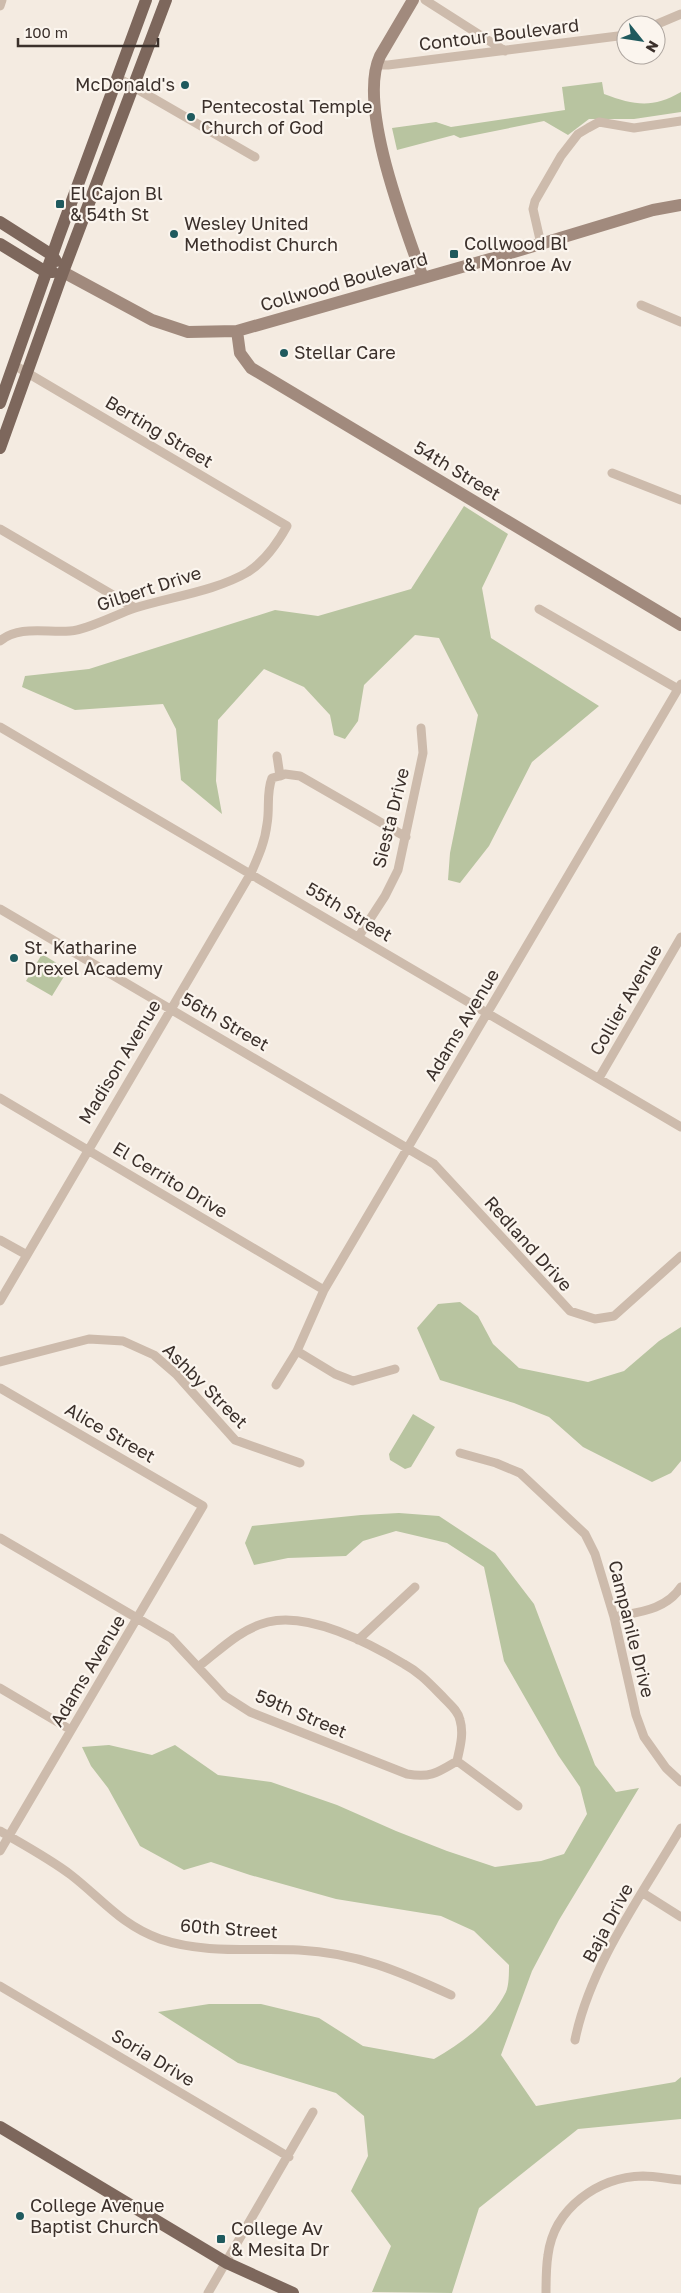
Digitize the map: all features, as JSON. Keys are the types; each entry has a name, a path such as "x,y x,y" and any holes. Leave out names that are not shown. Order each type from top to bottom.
{"main road":[{"path":"0,403 52,255 146,0"},
{"path":"0,448 62,272 166,0"},
{"path":"0,222 52,255 62,272"},
{"path":"0,244 46,272 62,272"},
{"path":"0,2127 227,2263 293,2293"}],"street":[{"path":"0,6 2,0"},
{"path":"413,0 376,65 373,82 380,138 395,200 423,278"},
{"path":"426,0 505,51"},
{"path":"666,20 681,14"},
{"name":"Contour Boulevard","path":"376,65 388,66 616,36"},
{"path":"118,78 255,157"},
{"path":"541,244 533,209 535,201 561,156 578,134 599,122 634,128 681,121"},
{"name":"Collwood Boulevard","path":"62,272 152,320 188,332 237,331 653,210 681,205"},
{"path":"641,305 681,322"},
{"name":"54th Street","path":"237,331 240,353 251,368 681,625"},
{"name":"Berting Street","path":"14,365 287,526"},
{"path":"612,474 681,500"},
{"name":"Gilbert Drive","path":"0,641 8,635 34,630 72,631 135,608 230,581 248,571 277,545 287,526"},
{"path":"0,529 135,608"},
{"path":"539,609 679,687"},
{"name":"Adams Avenue","path":"276,1385 297,1351 324,1290 679,687"},
{"name":"55th Street","path":"0,727 251,872 681,1127"},
{"name":"Siesta Drive","path":"359,936 385,896 398,870 423,753 421,728"},
{"path":"277,756 280,776 285,774 300,776 406,837"},
{"name":"Madison Avenue","path":"0,1301 251,872 265,837 268,789 272,778 280,776"},
{"name":"56th Street","path":"0,909 170,1010 408,1147"},
{"name":"Collier Avenue","path":"599,1078 681,937"},
{"name":"El Cerrito Drive","path":"0,1098 324,1290"},
{"name":"Redland Drive","path":"408,1147 434,1164 570,1311 595,1319 614,1316 681,1256"},
{"path":"0,1240 27,1255"},
{"name":"Ashby Street","path":"0,1362 89,1339 123,1341 154,1355 176,1374 235,1440 300,1463"},
{"path":"297,1351 335,1374 353,1381 395,1369"},
{"name":"Alice Street","path":"0,1388 203,1506"},
{"name":"Campanile Drive","path":"460,1453 496,1463 520,1473 585,1534 595,1554 614,1617 636,1715 644,1737 666,1768 681,1782"},
{"name":"Adams Avenue","path":"0,1851 203,1506"},
{"name":"59th Street","path":"0,1538 171,1638 225,1696 250,1712 407,1774 424,1776 438,1772 457,1761"},
{"path":"358,1640 415,1587"},
{"path":"614,1617 659,1607 671,1599 681,1587"},
{"path":"198,1667 245,1630 269,1622 302,1620 358,1640 405,1664 426,1679 454,1708 460,1719 462,1740 457,1761 518,1806"},
{"path":"0,1688 71,1730"},
{"name":"Baja Drive","path":"576,2040 579,2020 609,1950 681,1828"},
{"name":"60th Street","path":"0,1831 71,1875 124,1920 158,1938 178,1944 205,1948 301,1950 367,1960 393,1969 451,1995"},
{"path":"643,1893 681,1917"},
{"name":"Soria Drive","path":"0,1986 289,2157"},
{"path":"208,2293 289,2157 313,2112"},
{"path":"546,2293 548,2253 558,2224 571,2208 590,2191 609,2182 643,2176 681,2180"}],"green space":[{"path":"602,82 604,94 634,103 643,104 661,101 681,92 681,112 634,119 589,119 568,135 544,121 460,138 454,135 397,150 392,128 436,122 451,127 565,110 562,87"},
{"path":"464,506 508,534 482,588 491,638 599,706 532,762 489,846 460,883 448,880 450,853 478,715 439,638 415,635 364,685 358,721 345,739 334,735 330,715 304,687 264,669 218,720 216,781 222,814 181,780 176,729 163,704 75,710 22,687 25,676 89,669 275,610 318,616 411,589"},
{"path":"42,954 68,970 52,996 26,981"},
{"path":"460,1302 478,1316 493,1344 519,1368 588,1382 624,1371 659,1341 681,1327 681,1461 671,1473 652,1482 583,1447 549,1417 514,1403 440,1380 417,1328 438,1304"},
{"path":"413,1414 435,1427 411,1467 405,1469 390,1460 389,1454"},
{"path":"399,1513 439,1516 495,1553 534,1604 595,1765 616,1792 639,1788 559,1920 532,1971 501,2055 536,2106 675,2082 681,2077 681,2119 578,2129 479,2208 452,2293 372,2292 391,2246 351,2191 368,2156 364,2116 336,2093 238,2063 158,2012 209,2004 261,2004 319,2018 363,2046 434,2059 475,2031 500,2003 507,1989 509,1965 474,1931 441,1916 336,1899 211,1862 184,1870 140,1846 108,1788 91,1766 82,1747 109,1745 152,1755 175,1745 218,1775 271,1782 337,1805 447,1851 495,1867 541,1861 564,1854 587,1814 580,1787 558,1755 504,1661 484,1567 447,1543 396,1531 363,1541 346,1556 288,1558 254,1565 245,1543 252,1526"}],"place":[{"name":"McDonald's","path":"185,85"},
{"name":"Pentecostal Temple Church of God","path":"191,117"},
{"name":"El Cajon Bl & 54th St","path":"60,204"},
{"name":"Wesley United Methodist Church","path":"174,234"},
{"name":"Collwood Bl & Monroe Av","path":"454,254"},
{"name":"Stellar Care","path":"284,353"},
{"name":"St. Katharine Drexel Academy","path":"14,958"},
{"name":"College Avenue Baptist Church","path":"20,2216"},
{"name":"College Av & Mesita Dr","path":"221,2239"}]}
